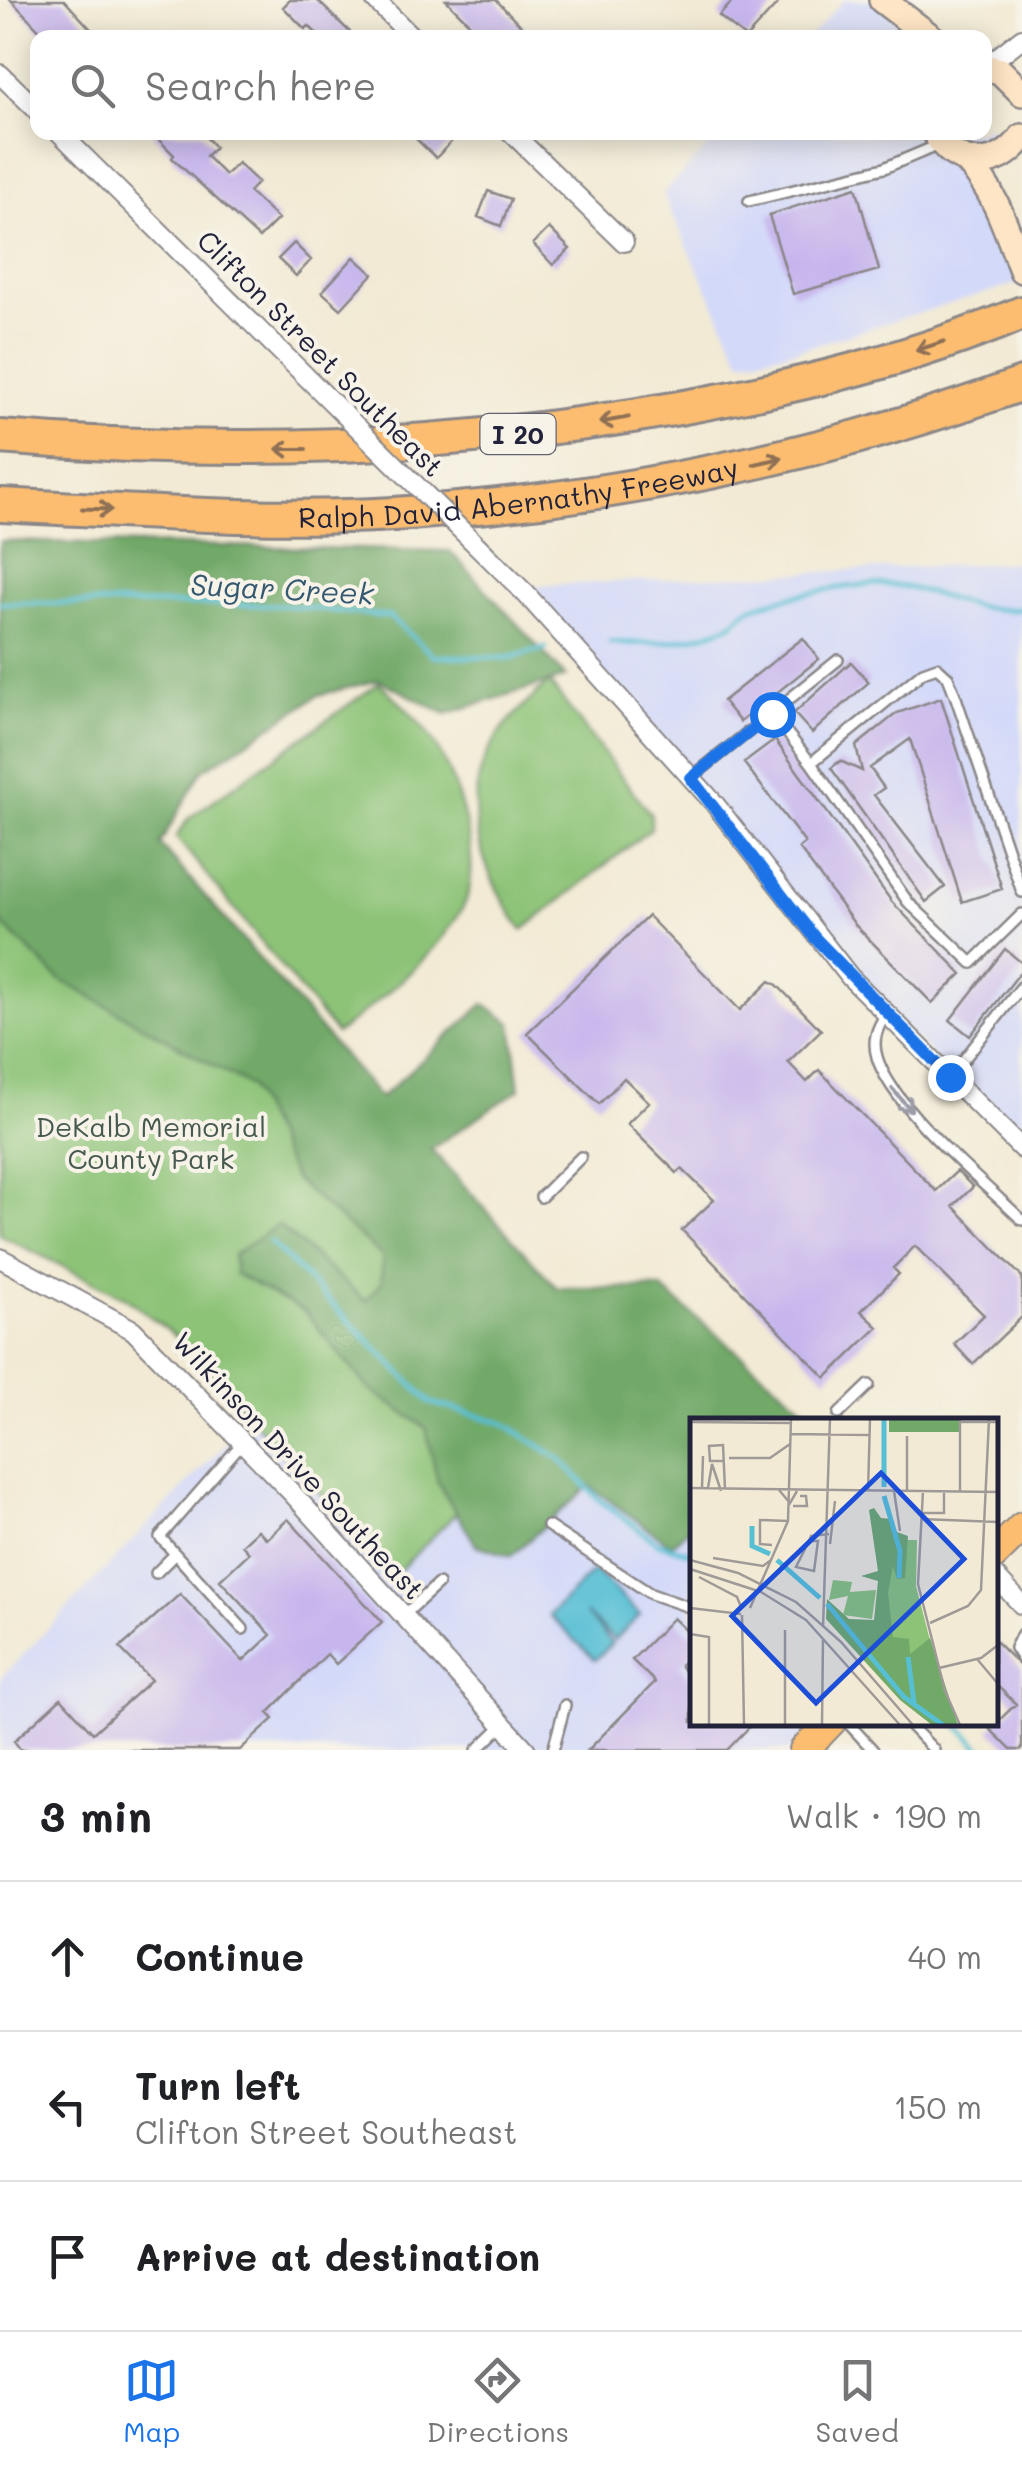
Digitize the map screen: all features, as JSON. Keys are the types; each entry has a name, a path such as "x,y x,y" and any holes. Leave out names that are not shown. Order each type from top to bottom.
{"highway":[{"name":"Ralph David Abernathy Freeway","path":"0,437 190,450 318,449 456,441 566,428 732,398 861,368 1022,313"},
{"name":"Ralph David Abernathy Freeway","path":"0,505 223,515 390,514 552,500 728,471 834,446 1022,384"}],"main road":[{"path":"997,1552 1022,1527"},
{"path":"804,1750 828,1725"}],"street":[{"path":"374,0 405,30"},
{"path":"879,0 900,30"},
{"path":"879,0 921,30"},
{"path":"992,61 1022,38"},
{"path":"992,69 1000,71 1022,92"},
{"path":"0,74 30,103"},
{"name":"Clifton Street Southeast","path":"67,140 524,592 691,778 815,938 1022,1148"},
{"path":"519,140 624,242"},
{"path":"941,140 984,179 1018,260"},
{"path":"967,161 982,163 1016,144"},
{"path":"998,206 1016,144"},
{"name":"Wilkinson Drive Southeast","path":"0,1258 123,1322 243,1442 526,1750"},
{"path":"997,1578 1022,1604"}],"lane":[{"path":"748,201 884,168 934,140"},
{"path":"691,778 838,660"},
{"path":"810,764 923,672 936,667 948,677 1022,892"},
{"path":"772,714 908,902 972,963 1022,914"},
{"path":"950,1077 1022,986"},
{"path":"886,1014 875,1030 876,1056 890,1086 1022,1220"},
{"path":"541,1197 581,1157"},
{"path":"839,1414 869,1384"},
{"path":"243,1442 160,1537 244,1629"},
{"path":"548,1526 651,1594 690,1607"},
{"path":"156,1573 175,1554"},
{"path":"403,1616 438,1584"},
{"path":"1020,1656 1016,1640 1022,1634"},
{"path":"553,1750 565,1704"},
{"path":"478,1750 503,1725"},
{"path":"850,1725 873,1750"},
{"path":"911,1725 934,1750"}],"shaded area":[{"path":"844,0 878,0 904,30 816,30"},
{"path":"992,132 1009,152 980,159 1022,282 794,351 741,360 663,194 713,140 992,140"},
{"path":"1022,562 1022,1147 824,943 710,798 511,587"},
{"path":"611,1356 690,1442 690,1725 837,1725 812,1750 0,1750 0,1679 251,1417 395,1575"}],"green space":[{"path":"0,541 450,551 566,677 446,714 379,680 319,695 202,771 160,844 380,1098 484,1004 512,1023 520,1089 431,1149 557,1288 661,1288 817,1418 690,1418 690,1528 671,1545 589,1486 511,1556 476,1545 438,1483 426,1428 369,1389 305,1312 235,1274 233,1255 278,1225 366,1301 381,1283 383,1257 294,1179 250,1086 59,979 0,922"},
{"name":"DeKalb Memorial County Park","path":"0,597 24,815 611,1356 395,1575 176,1337 128,1299 0,1235"},
{"path":"549,682 651,815 651,829 523,930 507,907 484,856 476,804 479,777 489,751 510,720"},
{"path":"379,683 420,724 440,753 462,809 471,873 462,909 436,945 405,977 336,1034 176,837 189,818"}],"water":[{"path":"594,1570 640,1615 615,1640 585,1613 612,1643 595,1660 549,1615"}],"building":[{"path":"11,0 64,0 92,30 39,30"},
{"path":"290,0 317,0 348,30 313,30 309,26 305,29 283,7"},
{"path":"446,0 496,0 525,30 476,30"},
{"path":"734,0 781,0 753,30 736,30 719,16"},
{"path":"159,140 208,140 215,147 206,156 225,175 238,163 258,182 249,192 278,219 259,238 172,158 174,155"},
{"path":"417,140 449,140 436,158"},
{"path":"856,187 879,270 793,294 769,215"},
{"path":"488,191 511,199 501,226 478,217"},
{"path":"549,228 570,249 553,265 533,244"},
{"path":"294,243 311,260 296,276 278,259"},
{"path":"354,257 373,274 341,309 322,292"},
{"path":"803,638 819,659 740,722 723,701"},
{"path":"851,662 869,682 812,733 794,713"},
{"path":"941,698 1002,889 962,902 910,739 870,768 884,788 874,795 945,887 926,902 831,768 840,761 862,771 856,746 897,713"},
{"path":"775,740 892,902 962,974 932,1003 856,926 799,848 805,843 744,763"},
{"path":"648,916 740,1010 770,981 777,985 821,1030 788,1062 807,1082 819,1070 936,1191 957,1171 973,1187 953,1206 1022,1277 1022,1317 973,1364 954,1344 984,1315 915,1246 893,1268 899,1274 861,1311 878,1327 826,1378 682,1230 714,1200 682,1169 677,1173 627,1124 649,1102 624,1078 599,1104 527,1033"},
{"path":"1005,949 1022,963 1022,970 970,1036 950,1020"},
{"path":"288,1519 382,1622 336,1664 327,1654 268,1713 274,1719 240,1750 21,1750 14,1741 61,1698 93,1733 151,1680 120,1648 180,1594 243,1661 271,1635 220,1580 249,1553 242,1545 258,1530 267,1539"},
{"path":"673,1618 690,1634 690,1655 680,1665 690,1680 690,1725 751,1725 727,1750 588,1750 655,1682 632,1660"},
{"path":"997,1643 1022,1668 1022,1750 1011,1750 990,1729 1016,1704 997,1686"}],"waterway":[{"name":"Sugar Creek","path":"610,642 655,643 686,638 730,625 747,610 772,601 866,585 906,587 980,607 1022,609"},
{"name":"Sugar Creek","path":"0,603 283,605 390,617 434,656 508,658 546,648"},
{"path":"270,1242 431,1403 502,1422 562,1460 599,1500 658,1543 690,1552"},
{"path":"957,1725 983,1750"}],"route":[{"path":"772,714 691,778 746,843 815,938 950,1077"}]}
